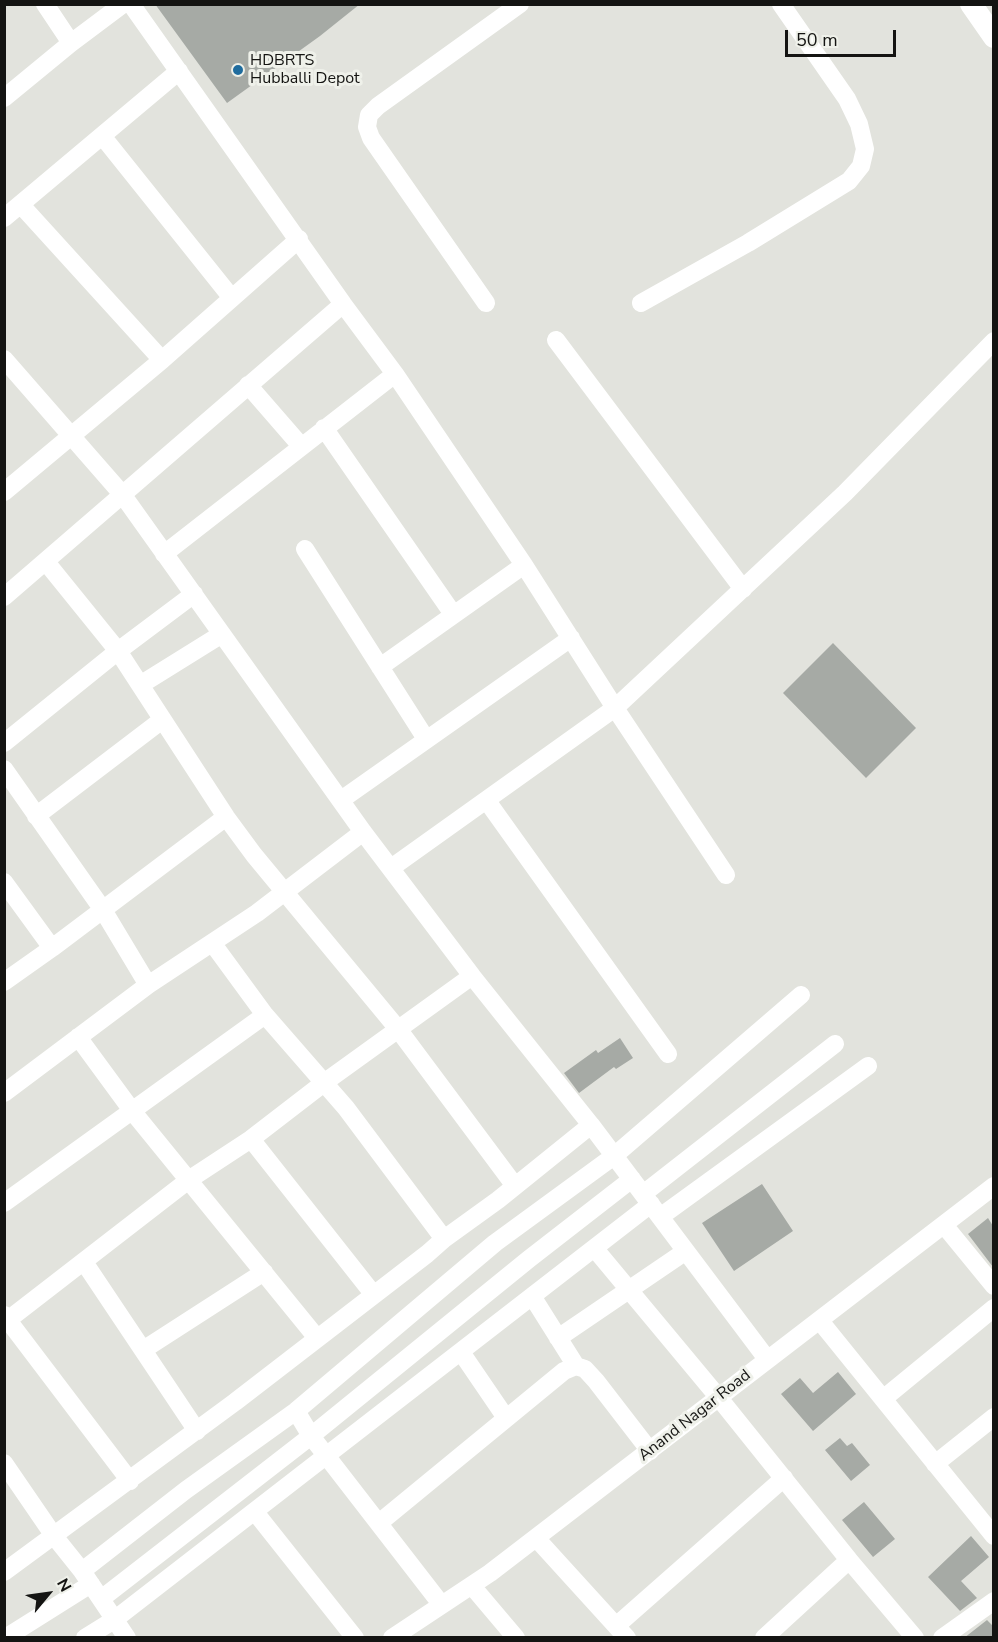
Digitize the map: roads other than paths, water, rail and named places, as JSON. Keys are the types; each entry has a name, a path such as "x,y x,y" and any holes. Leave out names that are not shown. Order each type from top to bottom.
{"main road":[{"path":"970,4 993,38"}],"street":[{"path":"45,4 71,43"},
{"path":"4,98 123,4"},
{"path":"131,4 395,374 524,565 615,708 726,874"},
{"path":"486,303 371,138 367,127 369,115 378,106 520,4"},
{"path":"641,303 748,243 849,181 861,166 865,149 859,124 847,99 781,4"},
{"path":"4,218 179,71"},
{"path":"103,137 231,297"},
{"path":"21,205 162,360"},
{"path":"4,492 162,360 298,239"},
{"path":"4,597 343,304"},
{"path":"556,340 743,588"},
{"path":"391,868 615,708 845,493 993,341"},
{"path":"4,359 122,494 363,832 472,976 615,1156 767,1359"},
{"path":"164,554 395,374"},
{"path":"248,385 301,446"},
{"path":"324,428 453,614"},
{"path":"305,549 426,739"},
{"path":"46,562 118,651 226,816 285,893 398,1029 515,1186"},
{"path":"380,667 524,565"},
{"path":"4,743 118,651 194,594"},
{"path":"140,685 222,634"},
{"path":"341,800 571,638"},
{"path":"36,816 162,720"},
{"path":"4,769 103,910 148,986"},
{"path":"487,801 668,1054"},
{"path":"4,982 226,816"},
{"path":"4,1093 148,986 285,893 363,832"},
{"path":"4,882 52,948"},
{"path":"213,944 265,1015 325,1082 444,1239"},
{"path":"130,1481 6,1319 84,1262 190,1179 251,1139 325,1082 472,976"},
{"path":"5,1638 86,1577 186,1490 296,1411 495,1243 615,1156 801,995"},
{"path":"4,1203 265,1015"},
{"path":"78,1037 133,1112 190,1179 316,1338"},
{"path":"85,1638 114,1620 595,1249 646,1198 836,1044"},
{"path":"101,1599 311,1436 529,1259 646,1198 868,1066"},
{"path":"4,1572 197,1431 591,1125"},
{"path":"251,1139 374,1295"},
{"name":"Anand Nagar Road","path":"394,1637 441,1604 472,1586 536,1538 993,1186"},
{"path":"944,1225 993,1286"},
{"path":"595,1249 915,1638"},
{"path":"558,1338 686,1251"},
{"path":"84,1262 197,1431"},
{"path":"143,1350 264,1272"},
{"path":"532,1296 576,1366 585,1369 596,1381 650,1451"},
{"path":"883,1399 993,1308"},
{"path":"820,1321 993,1536"},
{"path":"461,1352 506,1418"},
{"path":"378,1523 564,1371 576,1366"},
{"path":"296,1411 311,1436 441,1604"},
{"path":"935,1464 993,1417"},
{"path":"4,1463 127,1638"},
{"path":"536,1538 622,1632 784,1478"},
{"path":"255,1512 355,1638"},
{"path":"764,1638 849,1560"},
{"path":"472,1586 516,1638"},
{"path":"942,1638 993,1601"}],"place":[{"name":"HDBRTS Hubballi Depot","path":"238,70"}]}
